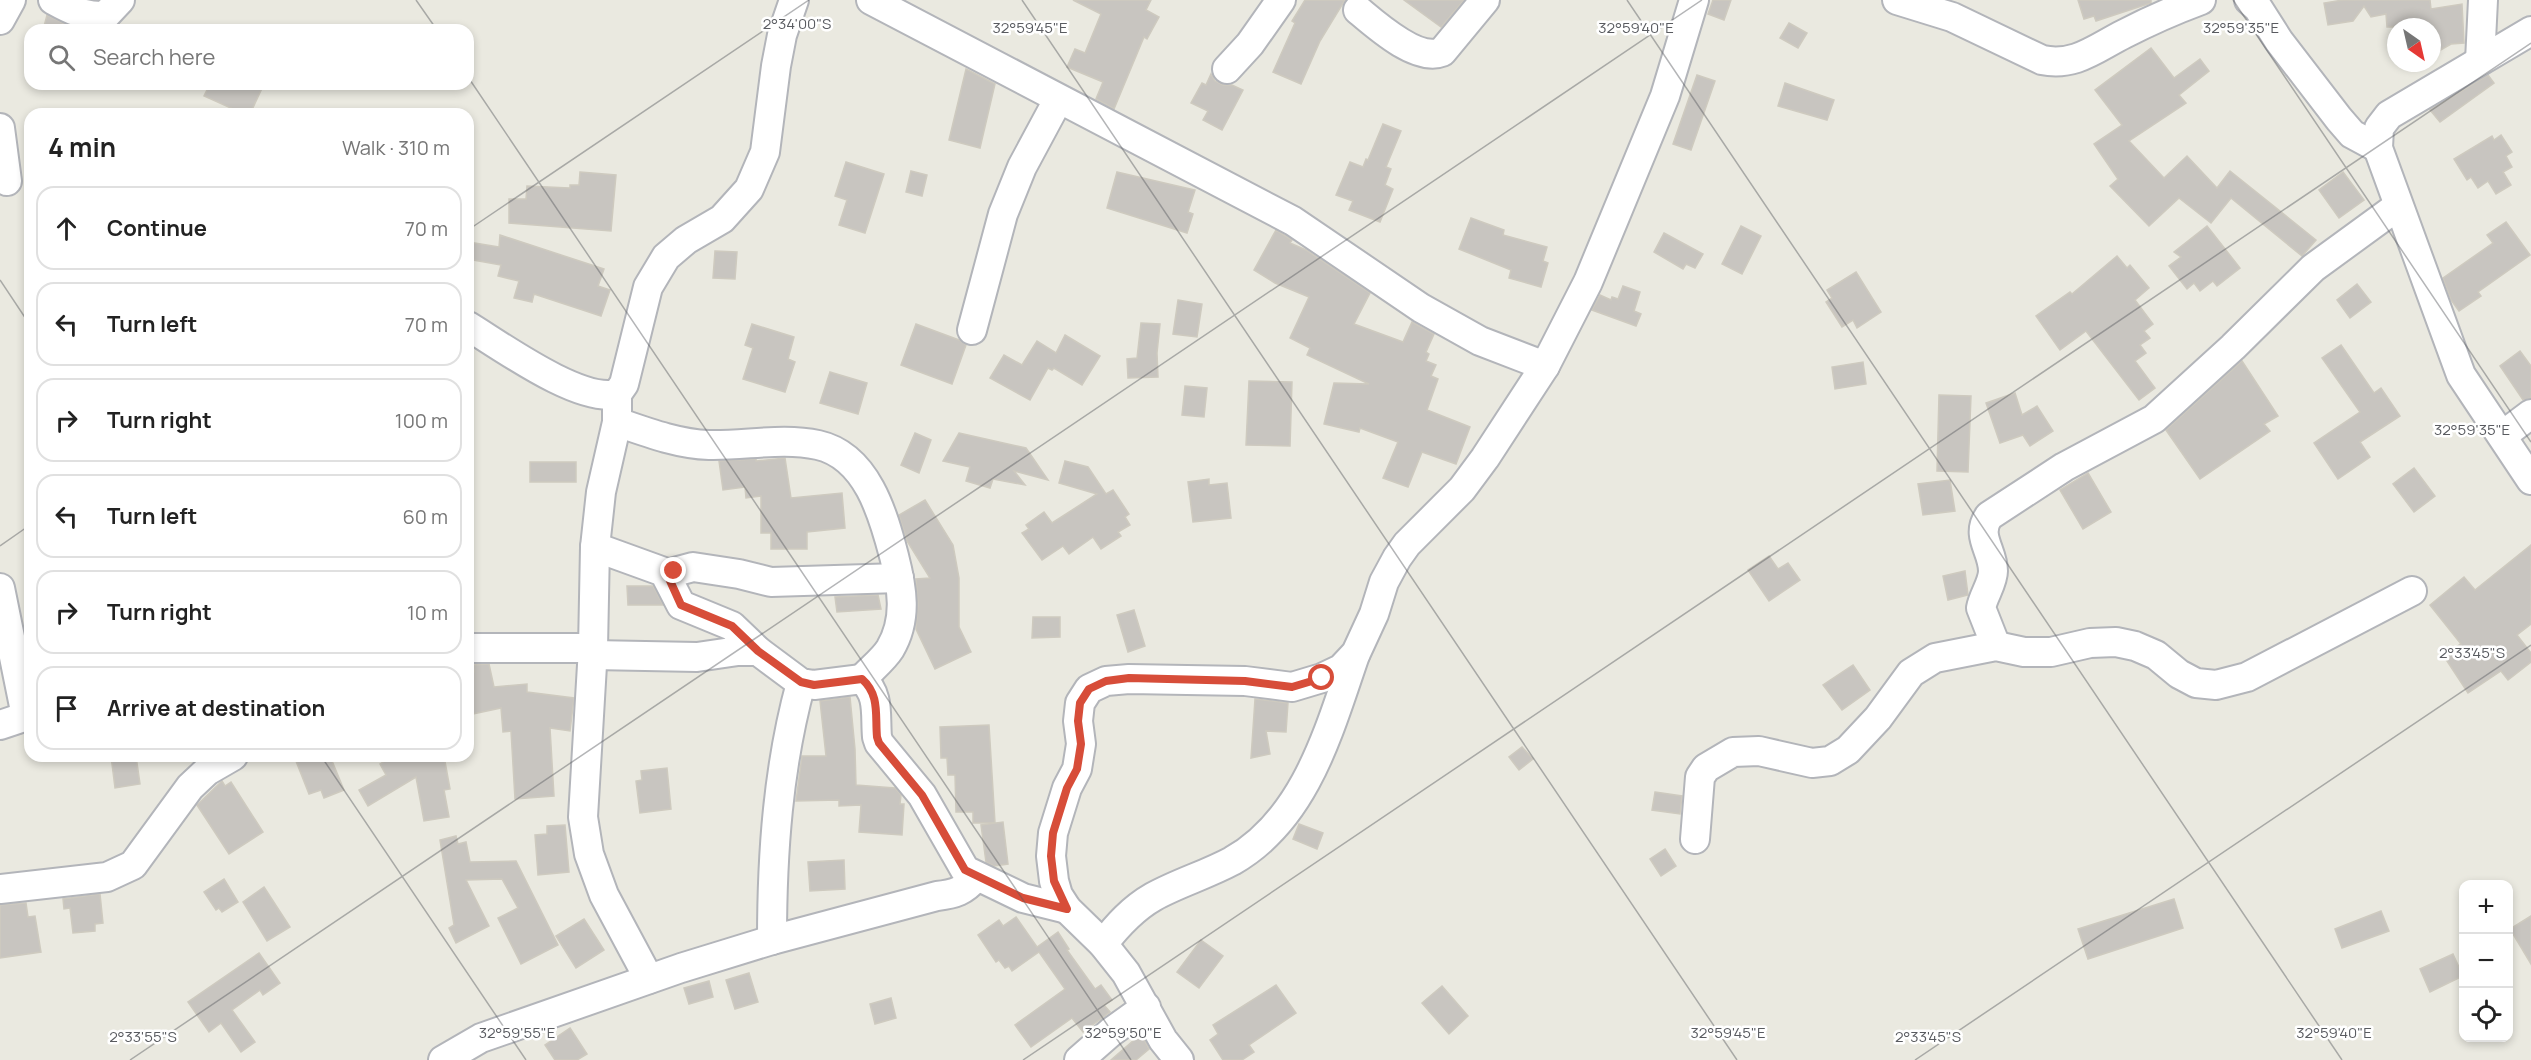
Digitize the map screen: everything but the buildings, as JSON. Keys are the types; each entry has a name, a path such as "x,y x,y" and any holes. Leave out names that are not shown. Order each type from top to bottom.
{"street":[{"path":"0,20 11,0"},
{"path":"53,0 86,16 105,16 120,0"},
{"path":"649,979 604,895 589,854 583,818 593,651 595,547 601,492 617,422 617,394 624,384 648,287 666,257 686,240 722,219 749,189 765,152 776,66 782,35 794,0"},
{"path":"871,0 923,25 1059,100 1145,142 1293,221 1421,308 1480,341 1545,366"},
{"path":"1227,69 1250,44 1281,0"},
{"path":"1358,10 1393,37 1422,54 1434,55 1442,52 1485,0"},
{"path":"1103,944 1135,909 1154,897 1233,860 1261,840 1291,809 1310,775 1356,653 1370,624 1384,582 1397,558 1407,544 1462,489 1485,458 1545,366 1588,282 1623,203 1665,96 1694,0"},
{"path":"1897,0 1952,17 2042,60 2054,63 2077,60 2123,34 2201,0"},
{"path":"2249,0 2258,8 2278,41 2339,120 2352,134 2378,148"},
{"path":"2480,61 2483,0"},
{"path":"2531,31 2388,115 2379,128 2378,148 2461,375 2531,480"},
{"path":"972,330 1003,214 1022,167 1059,100"},
{"path":"0,128 12,181"},
{"path":"1996,646 1981,608 1993,573 1983,534 1983,525 1989,516 2064,468 2154,419 2233,347 2313,268 2398,206"},
{"path":"474,330 539,370 583,390 606,395 617,394"},
{"path":"2503,435 2531,414"},
{"path":"617,422 668,439 707,445 789,443 818,445 837,452 857,469 870,489 885,521 899,578 903,607 899,632 889,650 862,679 814,685 801,682 758,651 732,626 681,605 667,574"},
{"path":"595,547 667,574 688,567 705,567 771,582 899,578"},
{"path":"0,588 19,719"},
{"path":"1695,838 1701,777 1706,768 1733,752 1759,751 1812,763 1830,761 1848,750 1878,718 1911,673 1935,658 1996,646 2024,652 2051,652 2090,643 2116,642 2156,655 2179,674 2196,683 2216,685 2247,677 2412,591"},
{"path":"474,648 593,651 697,657 738,651 758,651"},
{"path":"1179,1060 1163,1040 1126,973 1103,944 1067,909 1054,881 1051,856 1053,833 1067,788 1077,769 1081,744 1078,721 1080,703 1089,689 1106,681 1129,678 1245,681 1292,687 1322,678 1341,669 1356,653"},
{"path":"862,679 870,686 876,699 879,743 922,795 965,870 1023,898 1067,909"},
{"path":"772,940 774,832 790,722 801,682"},
{"path":"0,889 118,874 133,865 190,786 207,771 223,762"},
{"path":"443,1060 478,1049 649,979 772,940 937,896 956,894 967,888 976,877"},
{"path":"1078,1060 1146,1007"}],"route":[{"path":"674,571 667,574 681,605 732,626 745,636 758,651 801,682 814,685 846,679 862,679 870,686 876,699 876,728 879,743 922,795 965,870 1023,898 1067,909 1054,881 1051,856 1053,833 1067,788 1077,769 1081,744 1078,721 1080,703 1089,689 1106,681 1129,678 1245,681 1292,687 1322,678"}]}
